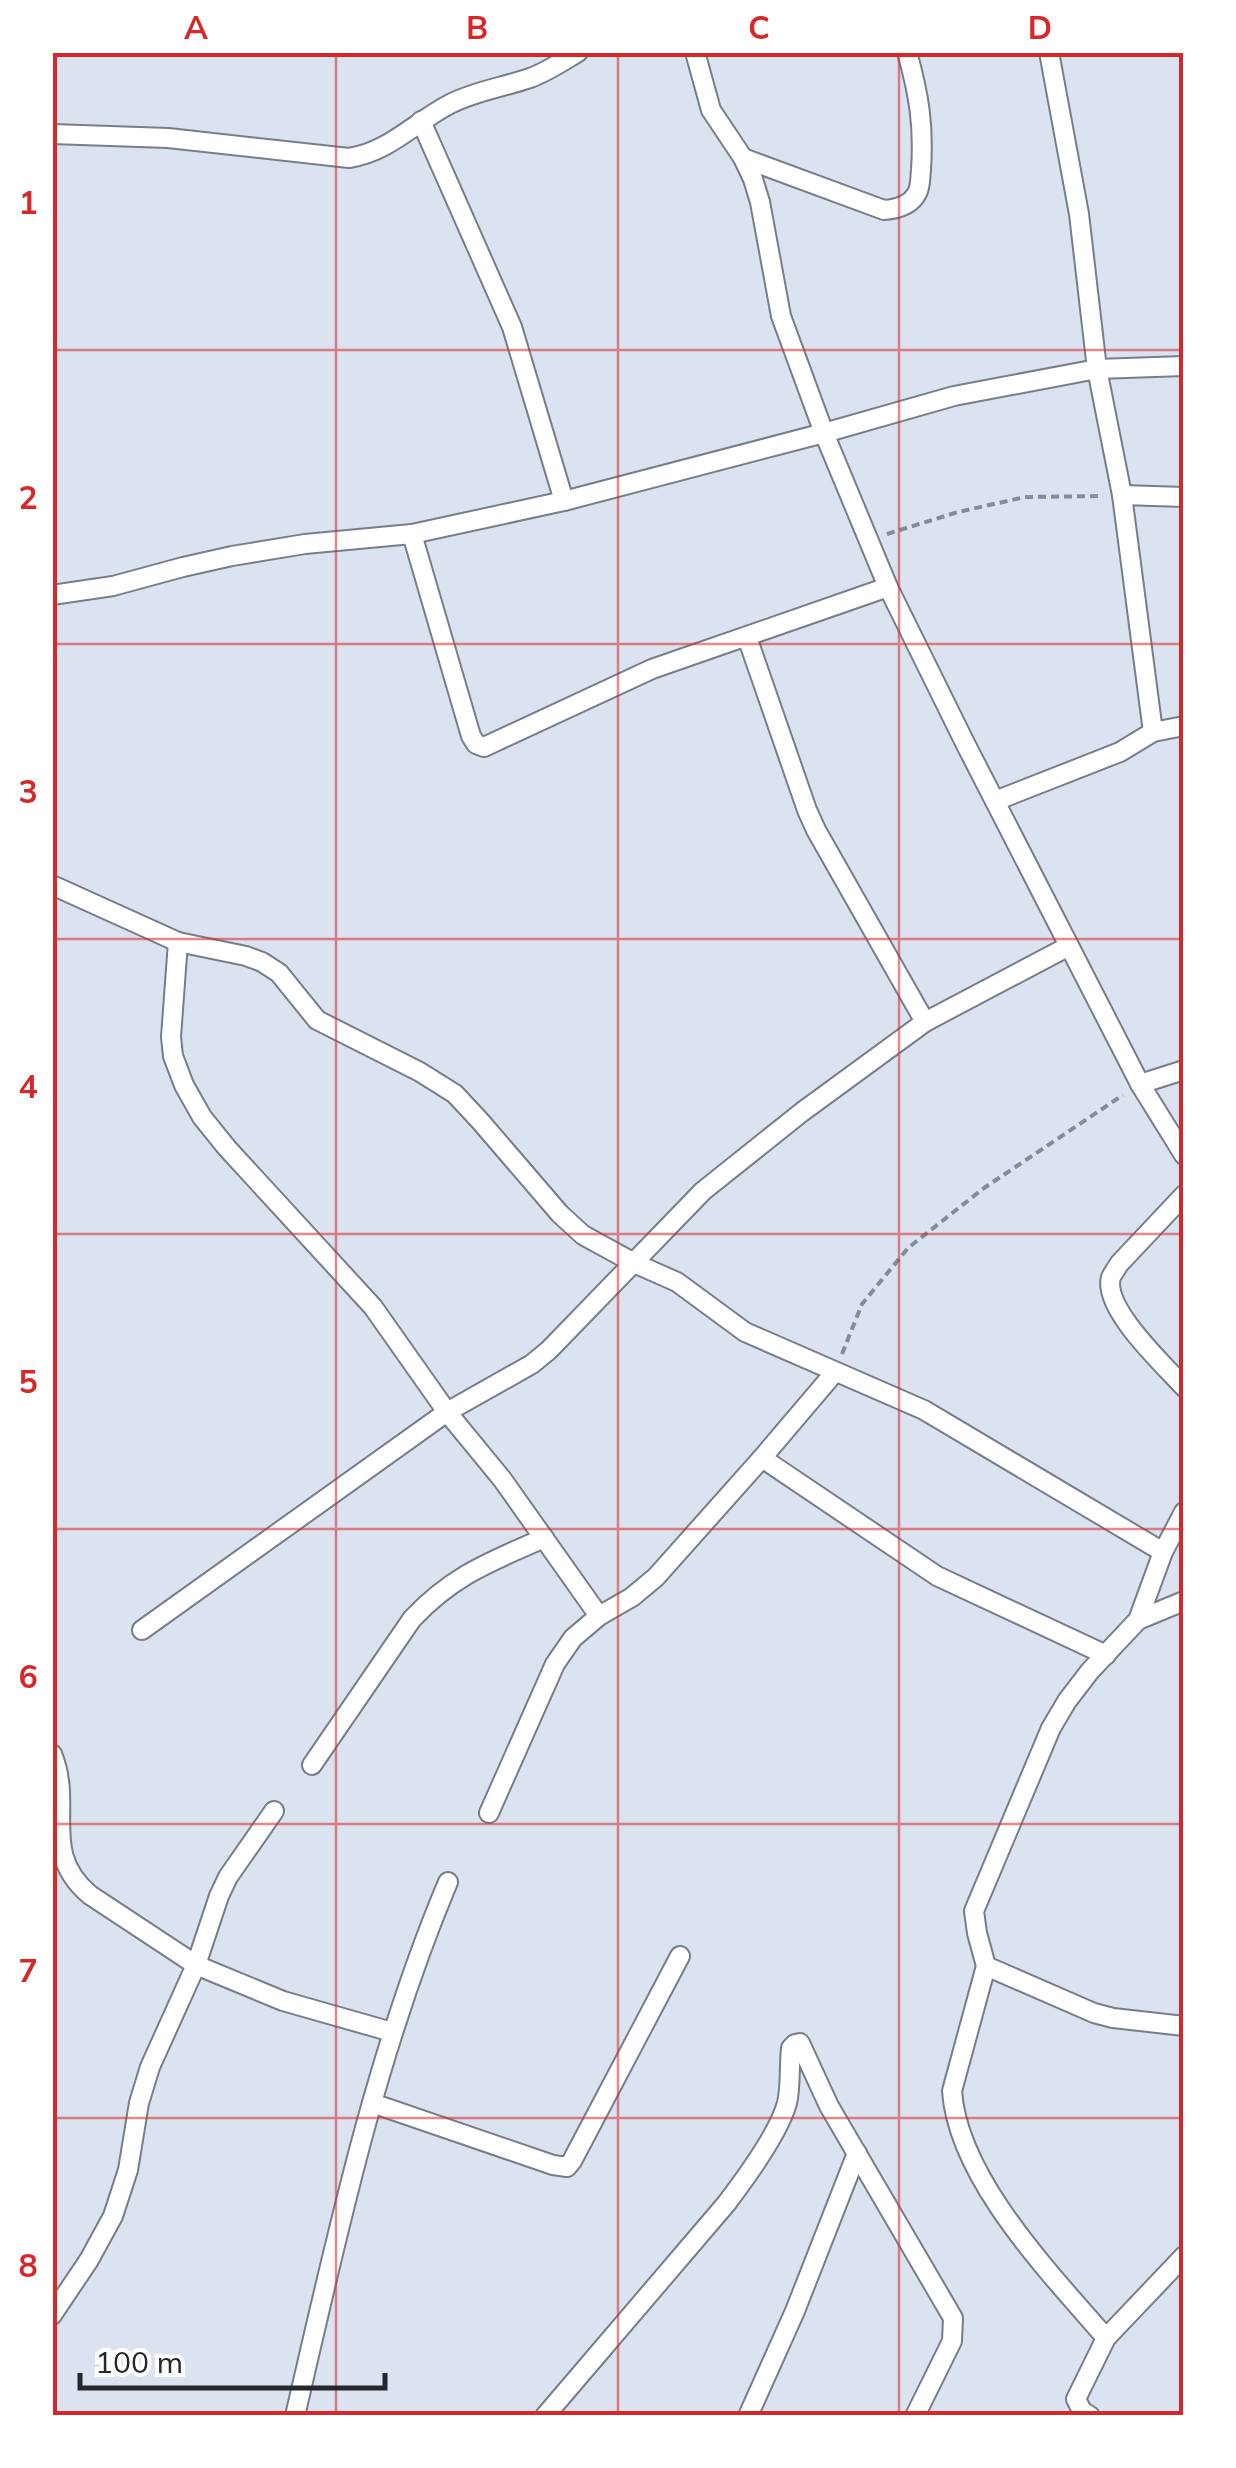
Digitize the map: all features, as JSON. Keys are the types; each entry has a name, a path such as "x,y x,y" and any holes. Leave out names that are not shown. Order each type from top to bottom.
{"street":[{"path":"52,134 168,138 349,158 367,156 452,103 534,76 578,52"},
{"path":"695,52 712,110 753,178 781,316 888,587 1140,1084 1184,1155"},
{"path":"743,158 884,210 906,204 920,187 923,137 922,115 907,52"},
{"path":"1049,52 1079,214 1097,369 1122,495 1152,732"},
{"path":"422,121 512,326 564,501"},
{"path":"52,596 113,586 232,556 412,534 564,501 954,396 1097,369 1184,366"},
{"path":"1122,495 1184,497"},
{"path":"412,534 471,736 484,747 652,669 888,587"},
{"path":"748,637 812,820 925,1022"},
{"path":"995,801 1120,752 1152,732 1184,726"},
{"path":"52,885 178,942 262,962 278,973 317,1020 420,1072 454,1094 583,1235 677,1282 745,1332 924,1410 1163,1552"},
{"path":"178,942 173,1056 202,1117 364,1295 599,1616"},
{"path":"142,1630 448,1412 532,1364 703,1191 802,1112 925,1022 1069,946"},
{"path":"1140,1084 1184,1070"},
{"path":"1184,1195 1119,1264 1111,1276 1110,1290 1133,1330 1184,1387"},
{"path":"489,1813 555,1664 573,1638 656,1577 835,1372"},
{"path":"762,1458 938,1576 1106,1655"},
{"path":"1106,2338 1024,2243 973,2164 953,2113 952,2092 986,1966 974,1911 981,1890 1051,1728 1066,1701 1138,1620 1163,1552 1184,1512"},
{"path":"312,1765 427,1602 480,1566 544,1538"},
{"path":"1138,1620 1184,1601"},
{"path":"52,1754 62,1808 60,1843 74,1882 196,1965 282,2001 392,2032"},
{"path":"52,2315 113,2216 128,2170 150,2067 196,1965 219,1896 274,1812"},
{"path":"295,2416 348,2189 392,2032 448,1882"},
{"path":"372,2103 567,2167 680,1956"},
{"path":"986,1966 1094,2013 1184,2026"},
{"path":"545,2416 746,2177 784,2111 791,2048 800,2043 829,2106 953,2318 952,2340 914,2416"},
{"path":"748,2416 796,2311 858,2154"},
{"path":"1090,2416 1076,2399 1106,2338 1184,2256"}],"path":[{"path":"868,540 958,512 1024,497 1122,495"},
{"path":"835,1372 862,1304 908,1248 984,1188 1140,1084"}]}
